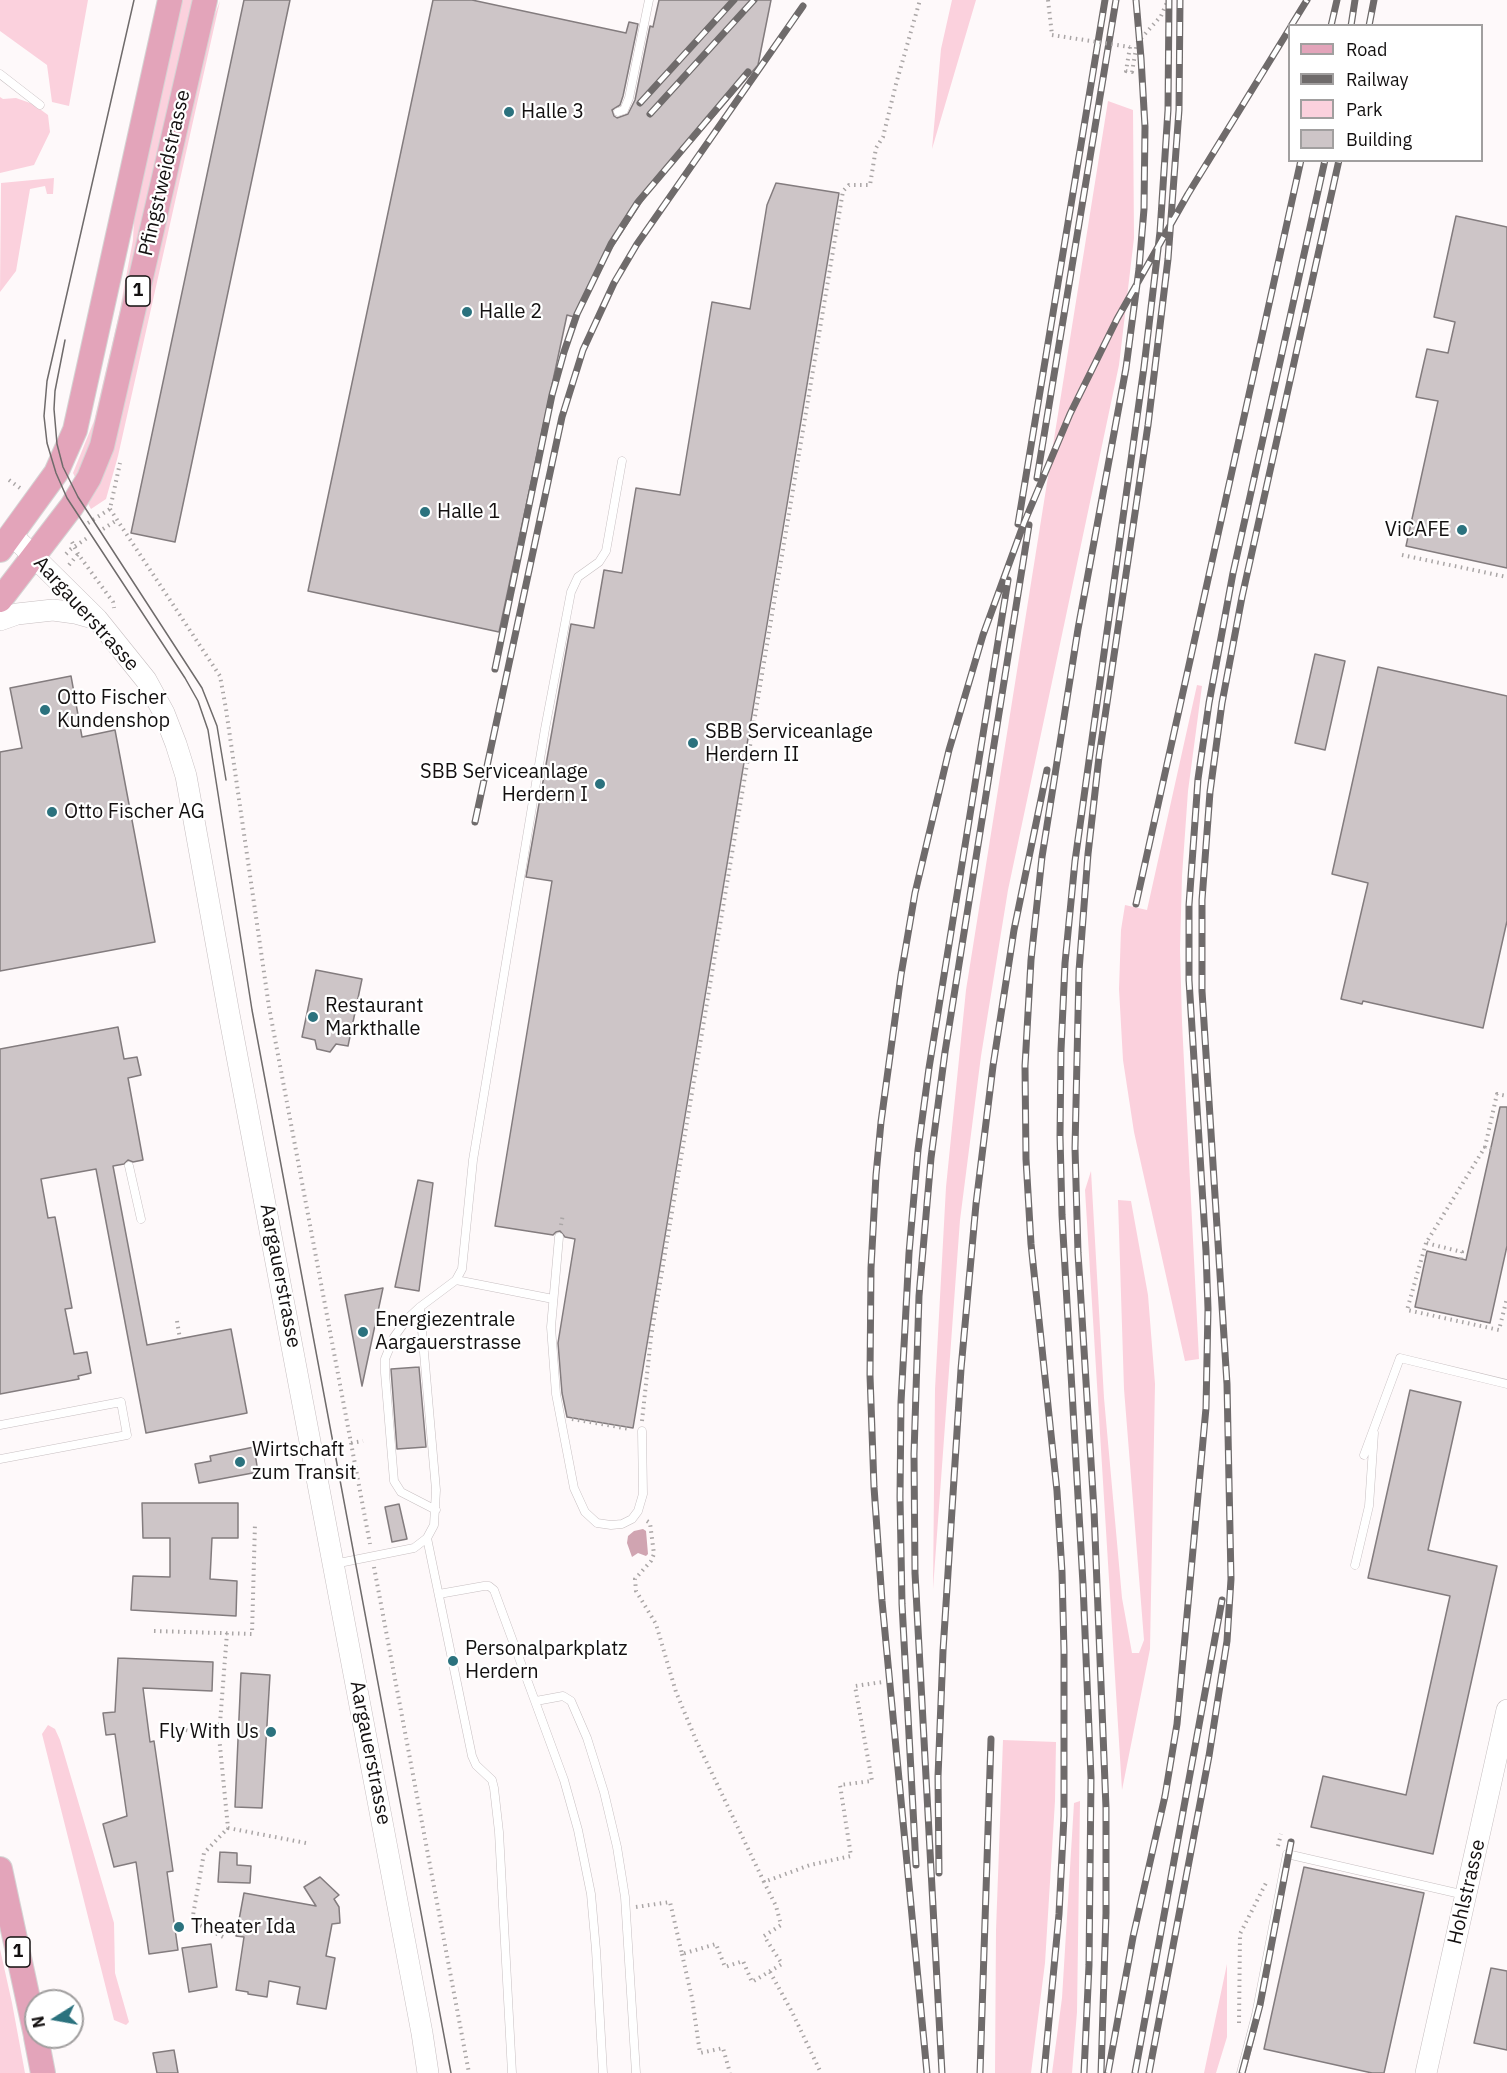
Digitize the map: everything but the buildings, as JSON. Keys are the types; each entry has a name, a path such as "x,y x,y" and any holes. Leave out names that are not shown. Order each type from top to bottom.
{"main road":[{"name":"Pfingstweidstrasse","path":"4,541 56,473 75,430 170,0"},
{"name":"Pfingstweidstrasse","path":"0,600 78,497 102,446 205,0"},
{"name":"1","path":"0,1869 26,1989"},
{"name":"1","path":"38,2049 43,2073"}],"street":[{"name":"Aargauerstrasse","path":"4,541 34,555 96,620 146,680 164,713 186,776 428,2073"},
{"path":"0,620 17,614 53,610 75,613 96,620"},
{"name":"Hohlstrasse","path":"1426,2073 1507,1710"}],"lane":[{"path":"618,112 624,110 629,98 649,0"},
{"path":"0,74 40,105"},
{"path":"436,1510 401,1492 396,1485 393,1475 384,1366 390,1344 402,1325 420,1307 456,1280 463,1263 473,1160 545,729 571,592 578,577 599,562 606,551 622,461"},
{"path":"129,1166 141,1219"},
{"path":"560,1237 551,1338 560,1417 571,1478 579,1502 588,1516 597,1523 611,1525 627,1522 641,1506 643,1494 642,1431"},
{"path":"456,1280 553,1299"},
{"path":"334,1564 409,1550 427,1538 434,1525 436,1490 420,1307"},
{"path":"1364,1455 1400,1358 1507,1384"},
{"path":"0,1425 121,1402 126,1435 0,1459"},
{"path":"1355,1565 1369,1506 1375,1425"},
{"path":"427,1538 474,1760 489,1777 494,1788 499,1832 512,2073"},
{"path":"439,1594 484,1586 492,1588 564,1780 586,1863 595,1927 603,2073"},
{"path":"536,1701 565,1696 571,1701 595,1762 606,1801 622,1871 636,2073"},
{"path":"1241,2073 1256,2015 1287,1854 1466,1895"}],"path":[{"path":"642,1431 645,1379 651,1336 843,191 849,186 870,185 876,148 883,137 920,0"},
{"path":"1048,0 1052,35 1130,47 1126,71 1132,72 1136,47 1163,13 1168,0"},
{"path":"9,480 25,491"},
{"path":"98,516 110,508 220,676 269,1007 469,2073"},
{"path":"104,529 117,520"},
{"path":"70,538 73,547 113,602"},
{"path":"66,554 87,538"},
{"path":"70,563 78,554"},
{"path":"1402,555 1507,578"},
{"path":"1507,1096 1497,1094 1485,1147 1426,1243 1407,1310 1499,1330 1507,1298"},
{"path":"1485,1147 1491,1149"},
{"path":"1426,1243 1462,1252 1461,1259"},
{"path":"177,1321 180,1339"},
{"path":"560,1417 627,1429"},
{"path":"351,1443 363,1441"},
{"path":"636,1514 650,1523 654,1554 651,1561 635,1579 636,1590 656,1624 676,1692 696,1740 776,1908 781,1925 764,1936 782,1964 752,1982 743,1961 725,1967 716,1944 682,1954"},
{"path":"154,1631 252,1634 255,1523"},
{"path":"223,1937 192,1921 204,1853 228,1827 219,1736 227,1633"},
{"path":"764,1882 810,1865 850,1856 840,1785 872,1781 855,1686 883,1682"},
{"path":"174,1728 219,1736"},
{"path":"228,1827 306,1843"},
{"path":"1276,1857 1281,1834"},
{"path":"1239,2028 1240,1934 1269,1878"},
{"path":"626,1908 670,1902 692,1998 700,2053 723,2048 730,2073"},
{"path":"770,1972 821,2073"}],"green space":[{"path":"0,0 88,0 69,106 52,102 47,65 0,31"},
{"path":"179,0 194,0 91,447 76,479 73,473 94,421 119,314 133,240 135,199"},
{"path":"952,0 976,0 932,149 941,49"},
{"path":"220,1 118,456 106,499 91,509 87,502 210,27"},
{"path":"0,97 3,99 16,98 33,104 48,115 50,132 34,165 0,173"},
{"path":"1108,101 1133,110 1134,238 1119,365 1008,890 981,1056 960,1220 933,1589 935,1389 946,1187 966,990"},
{"path":"54,178 53,194 47,194 45,186 30,189 16,271 0,292 1,183"},
{"path":"1197,685 1202,686 1188,791 1180,949 1199,1359 1185,1361 1134,1132 1123,1060 1119,989 1121,930 1125,905 1147,910"},
{"path":"1091,1171 1104,1398 1122,1598 1132,1653 1139,1653 1144,1640 1124,1389 1118,1200 1131,1201 1148,1295 1155,1384 1150,1649 1122,1790 1085,1190"},
{"path":"48,1725 55,1729 60,1740 114,1923 115,1973 129,2022 126,2025 114,2020 42,1734"},
{"path":"1003,1740 1056,1742 1055,1801 1045,1963 1031,2073 995,2073 996,1930"},
{"path":"1080,1801 1077,2012 1072,2073 1052,2073 1062,1998 1074,1803"},
{"path":"0,1949 12,2003 25,2073 0,2073"},
{"path":"1227,1964 1227,2037 1216,2073 1204,2073"}],"shaded area":[{"path":"643,1529 646,1531 648,1554 646,1556 638,1553 632,1557 627,1543 628,1536 634,1531"}],"tram line":[{"path":"134,0 47,381 44,416 47,443 67,498 185,678 198,701 208,730 252,1010 451,2073"},
{"path":"65,340 55,391 54,409 57,444 63,467 78,497 202,688 217,726 226,780"}],"railway":[{"path":"640,103 734,0"},
{"path":"650,114 754,0"},
{"path":"1018,524 1105,0"},
{"path":"1037,478 1116,0"},
{"path":"1044,2073 1059,1914 1064,1816 1064,1651 1057,1491 1031,1244 1026,1159 1025,1066 1031,960 1042,857 1078,629 1126,368 1139,269 1144,209 1145,127 1136,0"},
{"path":"1084,2073 1089,1965 1091,1778 1083,1584 1062,1215 1061,1050 1065,963 1075,861 1144,367 1160,232 1168,110 1169,0"},
{"path":"1101,2073 1106,1913 1106,1808 1094,1510 1078,1253 1075,1148 1079,971 1088,854 1099,757 1148,425 1168,259 1179,110 1180,0"},
{"path":"1292,24 1307,0"},
{"path":"1331,24 1337,0"},
{"path":"1351,24 1355,0"},
{"path":"1369,24 1374,0"},
{"path":"475,822 562,417 583,350 614,283 637,244 803,6"},
{"path":"927,2073 882,1601 874,1487 870,1375 871,1268 876,1175 901,975 915,893 949,750 983,635 1024,523 1070,414 1117,319 1188,194 1288,31"},
{"path":"495,669 552,395 577,314 611,244 638,202 748,72"},
{"path":"1136,904 1301,162"},
{"path":"1108,2073 1133,1937 1165,1796 1177,1724 1206,1408 1208,1309 1206,1251 1189,980 1189,905 1198,779 1209,703 1233,573 1325,162"},
{"path":"1149,2073 1209,1756 1227,1641 1231,1579 1227,1384 1202,991 1202,900 1210,792 1222,703 1242,597 1339,162"},
{"path":"942,2073 915,1573 914,1454 919,1296 931,1158 945,1052 1029,525"},
{"path":"916,1865 902,1604 900,1497 901,1402 909,1253 918,1150 929,1068 1008,580"},
{"path":"939,1873 938,1777 943,1651 961,1369 976,1204 993,1066 1014,930 1047,770"},
{"path":"1135,2073 1222,1600"},
{"path":"980,2073 991,1739"},
{"path":"1242,2073 1260,2005 1291,1842"}],"place":[{"name":"Halle 3","path":"509,112"},
{"name":"Halle 2","path":"467,312"},
{"name":"Halle 1","path":"425,512"},
{"name":"ViCAFE","path":"1462,530"},
{"name":"Otto Fischer Kundenshop","path":"45,710"},
{"name":"SBB Serviceanlage Herdern II","path":"693,743"},
{"name":"SBB Serviceanlage Herdern I","path":"600,784"},
{"name":"Otto Fischer AG","path":"52,812"},
{"name":"Restaurant Markthalle","path":"313,1017"},
{"name":"Energiezentrale Aargauerstrasse","path":"363,1332"},
{"name":"Wirtschaft zum Transit","path":"240,1462"},
{"name":"Personalparkplatz Herdern","path":"453,1661"},
{"name":"Fly With Us","path":"271,1732"},
{"name":"Theater Ida","path":"179,1927"}]}
